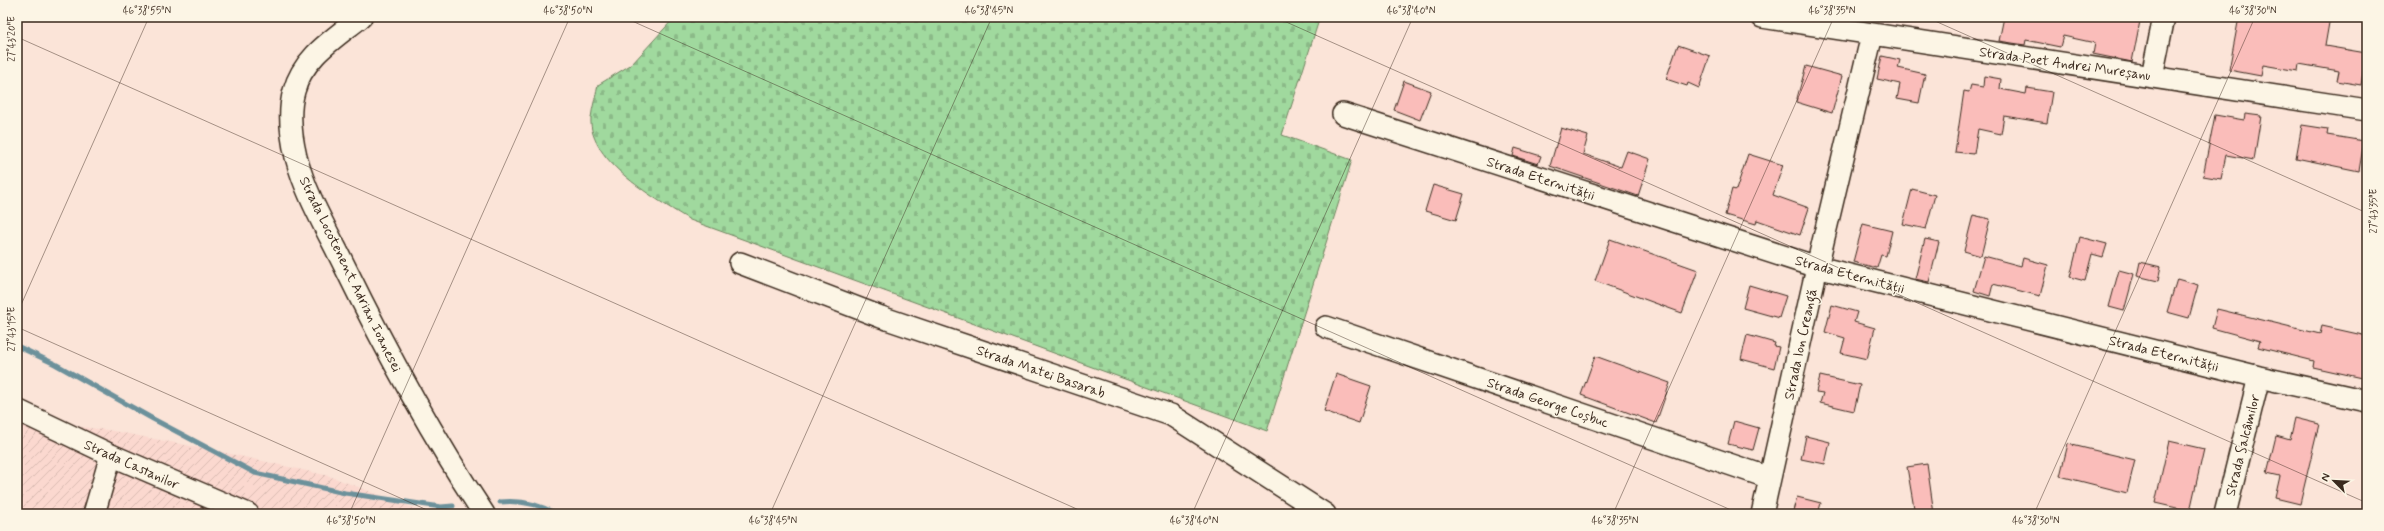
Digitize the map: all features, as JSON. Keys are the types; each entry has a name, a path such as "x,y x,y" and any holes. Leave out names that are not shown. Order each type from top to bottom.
{"street":[{"name":"Strada Locotenent Adrian Ioanesei","path":"361,17 322,47 309,61 300,76 291,108 296,158 312,198 387,353 452,466 484,514"},
{"name":"Strada Poet Andrei Mureșanu","path":"1762,17 2367,110"},
{"path":"2152,76 2164,17"},
{"name":"Strada Ion Creangă","path":"1762,514 1816,266 1872,35"},
{"name":"Strada Eternității","path":"1343,114 1816,266 2259,377 2367,401"},
{"name":"Strada Matei Basarab","path":"740,263 882,317 1171,415 1325,514"},
{"name":"Strada George Coșbuc","path":"1326,327 1770,478"},
{"name":"Strada Salcâmilor","path":"2225,514 2259,377"},
{"name":"Strada Castanilor","path":"17,410 111,456 248,514"},
{"path":"94,514 111,456"}],"shaded area":[{"path":"17,411 54,424 108,430 222,452 329,476 430,514 17,514"}],"green space":[{"path":"675,17 1320,17 1282,135 1352,160 1267,431 690,220 644,191 627,178 601,150 593,134 591,118 592,110 598,85 632,64"}],"building":[{"path":"2004,17 2120,17 2140,21 2132,62 2093,54 2095,43 2063,36 2060,47 2026,40 2025,45 1999,41"},
{"path":"2239,17 2330,17 2325,46 2366,53 2361,85 2337,81 2339,71 2299,64 2298,71 2263,65 2261,76 2229,70"},
{"path":"1678,45 1710,56 1699,88 1688,83 1687,86 1666,79"},
{"path":"1882,56 1900,60 1898,68 1925,74 1919,103 1897,99 1900,84 1877,79"},
{"path":"1806,66 1842,76 1832,113 1796,102"},
{"path":"1984,76 2001,79 2000,89 2026,94 2027,88 2052,92 2047,123 2004,116 2001,134 1978,129 1974,154 1955,152 1964,91 1969,92 1971,85 1983,87"},
{"path":"1404,81 1431,91 1420,120 1394,110"},
{"path":"2245,114 2261,116 2254,160 2226,155 2221,179 2203,176 2215,115 2244,120"},
{"path":"2302,125 2328,129 2327,135 2364,141 2359,171 2296,158"},
{"path":"1561,128 1588,136 1583,154 1621,167 1627,151 1650,159 1638,196 1550,166"},
{"path":"1515,148 1541,156 1538,164 1513,156"},
{"path":"1748,154 1783,165 1773,195 1809,208 1800,235 1757,220 1756,224 1725,215 1732,189 1736,190"},
{"path":"1433,185 1464,194 1456,220 1425,211"},
{"path":"1912,189 1935,195 1926,229 1903,224"},
{"path":"1973,215 1990,219 1981,256 1964,251"},
{"path":"1863,224 1892,231 1886,256 1881,255 1877,268 1853,262"},
{"path":"2080,237 2107,244 2103,257 2092,254 2085,281 2070,277"},
{"path":"1610,239 1698,270 1682,313 1595,281"},
{"path":"1925,239 1939,242 1929,282 1915,279"},
{"path":"1984,256 2021,266 2023,258 2048,265 2040,296 1993,284 1990,296 1974,291"},
{"path":"2140,262 2161,267 2158,281 2137,276"},
{"path":"2119,270 2134,274 2124,311 2109,307"},
{"path":"2177,279 2198,285 2189,318 2167,312"},
{"path":"1749,285 1786,296 1779,318 1743,308"},
{"path":"1832,305 1857,312 1854,322 1875,328 1867,359 1841,353 1845,338 1825,332"},
{"path":"2217,309 2320,334 2322,326 2367,336 2367,379 2313,367 2314,361 2258,347 2260,341 2212,328"},
{"path":"1747,335 1775,343 1774,346 1779,347 1774,368 1741,359"},
{"path":"1595,356 1670,383 1656,423 1581,395"},
{"path":"1336,374 1371,386 1359,423 1324,411"},
{"path":"1820,376 1860,385 1854,411 1820,403 1823,393 1816,392"},
{"path":"2295,418 2319,424 2300,504 2275,498 2280,476 2267,473 2276,436 2290,440"},
{"path":"1734,421 1759,428 1753,450 1728,444"},
{"path":"1806,436 1830,442 1825,464 1801,459"},
{"path":"2169,441 2204,449 2190,511 2155,503"},
{"path":"2068,444 2135,460 2127,493 2060,476"},
{"path":"1927,464 1934,514 1915,514 1907,467"},
{"path":"1797,497 1821,503 1818,514 1792,514"}],"waterway":[{"path":"17,346 55,364 153,419 255,473 345,493 441,507 453,506"},
{"path":"500,502 529,504 556,514"}]}
